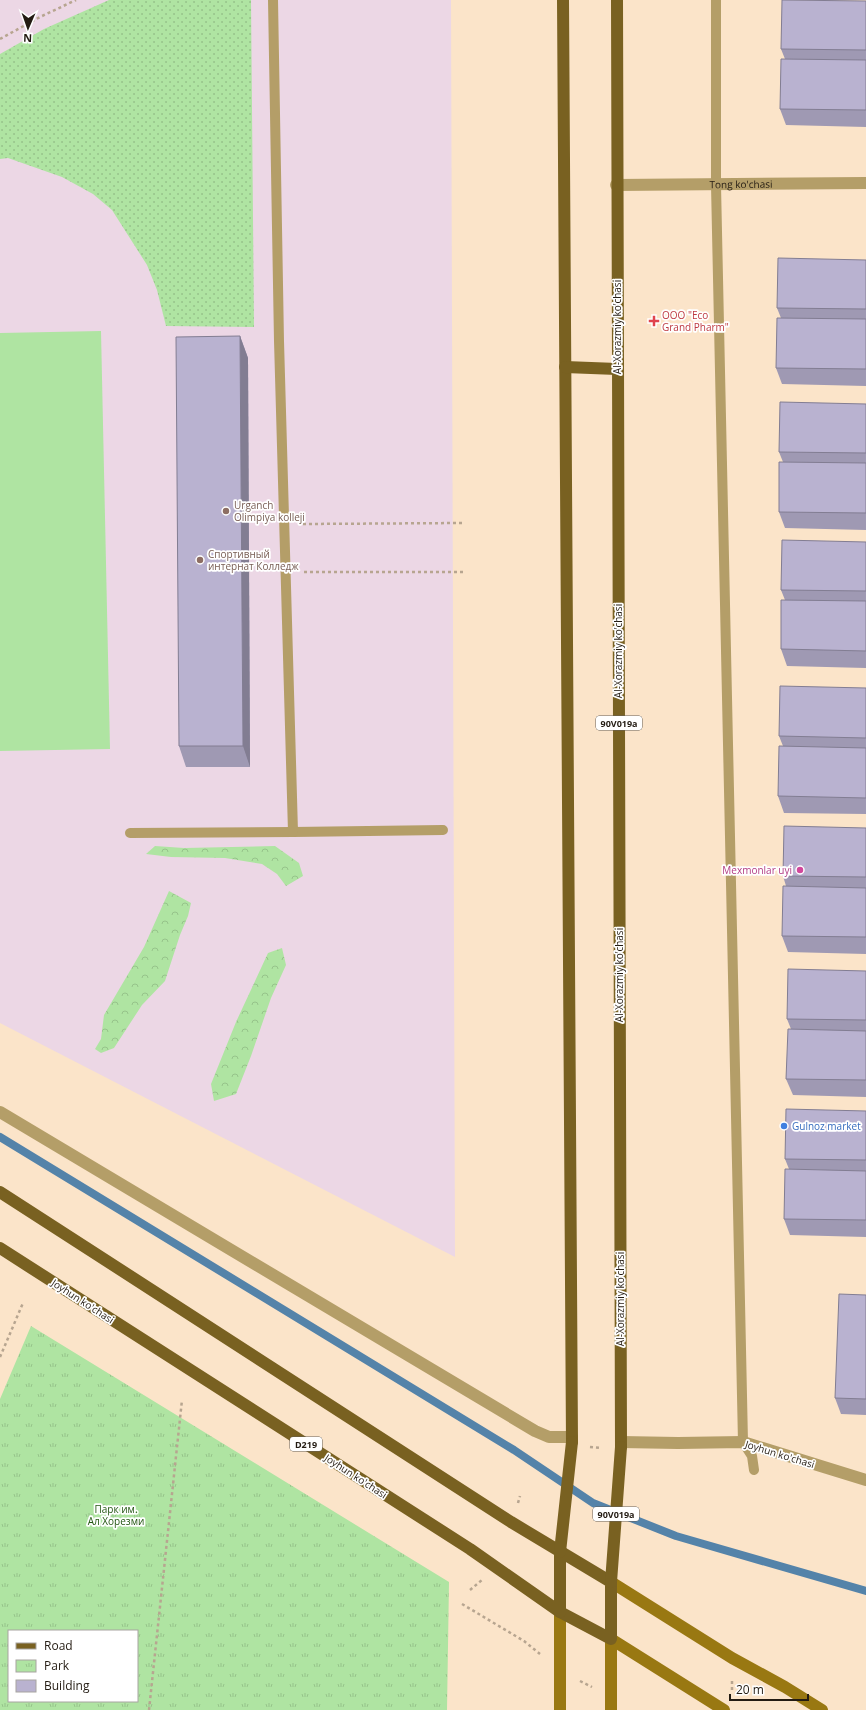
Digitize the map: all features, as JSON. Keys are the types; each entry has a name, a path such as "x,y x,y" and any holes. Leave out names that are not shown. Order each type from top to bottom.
{"main road":[{"path":"560,1710 560,1552 572,1440 563,0"},
{"name":"Al-Xorazmiy ko’chasi","path":"616,0 621,1444"},
{"path":"565,367 618,369"},
{"path":"0,1192 560,1552 611,1582 732,1658 785,1687 822,1710"},
{"name":"Joyhun ko'chasi","path":"0,1248 470,1549 560,1612 611,1639"},
{"name":"90V019a","path":"611,1639 611,1582 621,1444"},
{"path":"611,1639 611,1710"},
{"name":"D219","path":"611,1639 724,1710"}],"street":[{"name":"Tong ko'chasi","path":"616,185 866,183"},
{"path":"0,1112 535,1431 548,1437 572,1440"},
{"name":"Joyhun ko'chasi","path":"621,1444 743,1442 866,1480"}],"lane":[{"path":"272,0 284,524 293,832"},
{"path":"716,0 716,184 743,1442 752,1456 754,1470"},
{"path":"130,833 443,830"}],"path":[{"path":"0,39 40,17 76,0"},
{"path":"284,524 464,523"},
{"path":"286,572 464,572"},
{"path":"0,1356 23,1303"},
{"path":"149,1710 182,1400"},
{"path":"589,1447 604,1448"},
{"path":"732,1658 732,1695"}],"shaded area":[{"name":"Urganch Olimpiya kolleji","path":"0,0 451,0 455,1257 0,1023"}],"green space":[{"path":"109,0 251,0 254,327 166,326 157,290 147,265 112,210 93,194 62,177 8,158 0,159 0,54 44,29"},
{"path":"101,331 110,749 0,751 0,333"},
{"path":"155,846 184,848 275,846 299,863 303,876 286,886 277,874 262,864 225,858 171,857 146,854"},
{"path":"169,891 191,903 188,916 180,935 165,981 142,1005 114,1048 101,1053 95,1049 101,1039 104,1015 144,947"},
{"path":"282,948 286,965 271,998 236,1094 214,1101 211,1084 236,1022 268,953"},
{"name":"Парк им. Ал Хорезми","path":"31,1326 449,1582 447,1710 0,1710 0,1399"}],"building":[{"path":"782,0 866,1 866,50 781,49"},
{"path":"781,59 866,60 866,110 780,109"},
{"path":"778,258 866,260 866,309 777,308"},
{"path":"777,318 866,319 866,369 776,368"},
{"path":"240,336 243,746 179,746 176,337"},
{"path":"780,402 866,404 866,453 779,452"},
{"path":"779,462 866,463 866,513 779,512"},
{"path":"782,540 866,542 866,591 781,590"},
{"path":"781,600 866,601 866,651 781,649"},
{"path":"780,686 866,688 866,738 779,736"},
{"path":"779,746 866,748 866,798 778,796"},
{"path":"784,826 866,828 866,877 783,876"},
{"path":"783,886 866,888 866,937 782,936"},
{"path":"788,969 866,971 866,1020 787,1019"},
{"path":"788,1029 866,1031 866,1080 786,1079"},
{"path":"786,1109 866,1111 866,1160 785,1159"},
{"path":"785,1169 866,1171 866,1220 784,1219"},
{"path":"839,1294 866,1295 866,1399 835,1398"}],"waterway":[{"path":"0,1137 514,1450 593,1503 676,1536 866,1591"}],"place":[{"name":"ООО \"Eco Grand Pharm\"","path":"654,321"},
{"name":"Urganch Olimpiya kolleji","path":"226,511"},
{"name":"Спортивный интернат Колледж","path":"200,560"},
{"name":"Mexmonlar uyi","path":"800,870"},
{"name":"Gulnoz market","path":"784,1126"}]}
